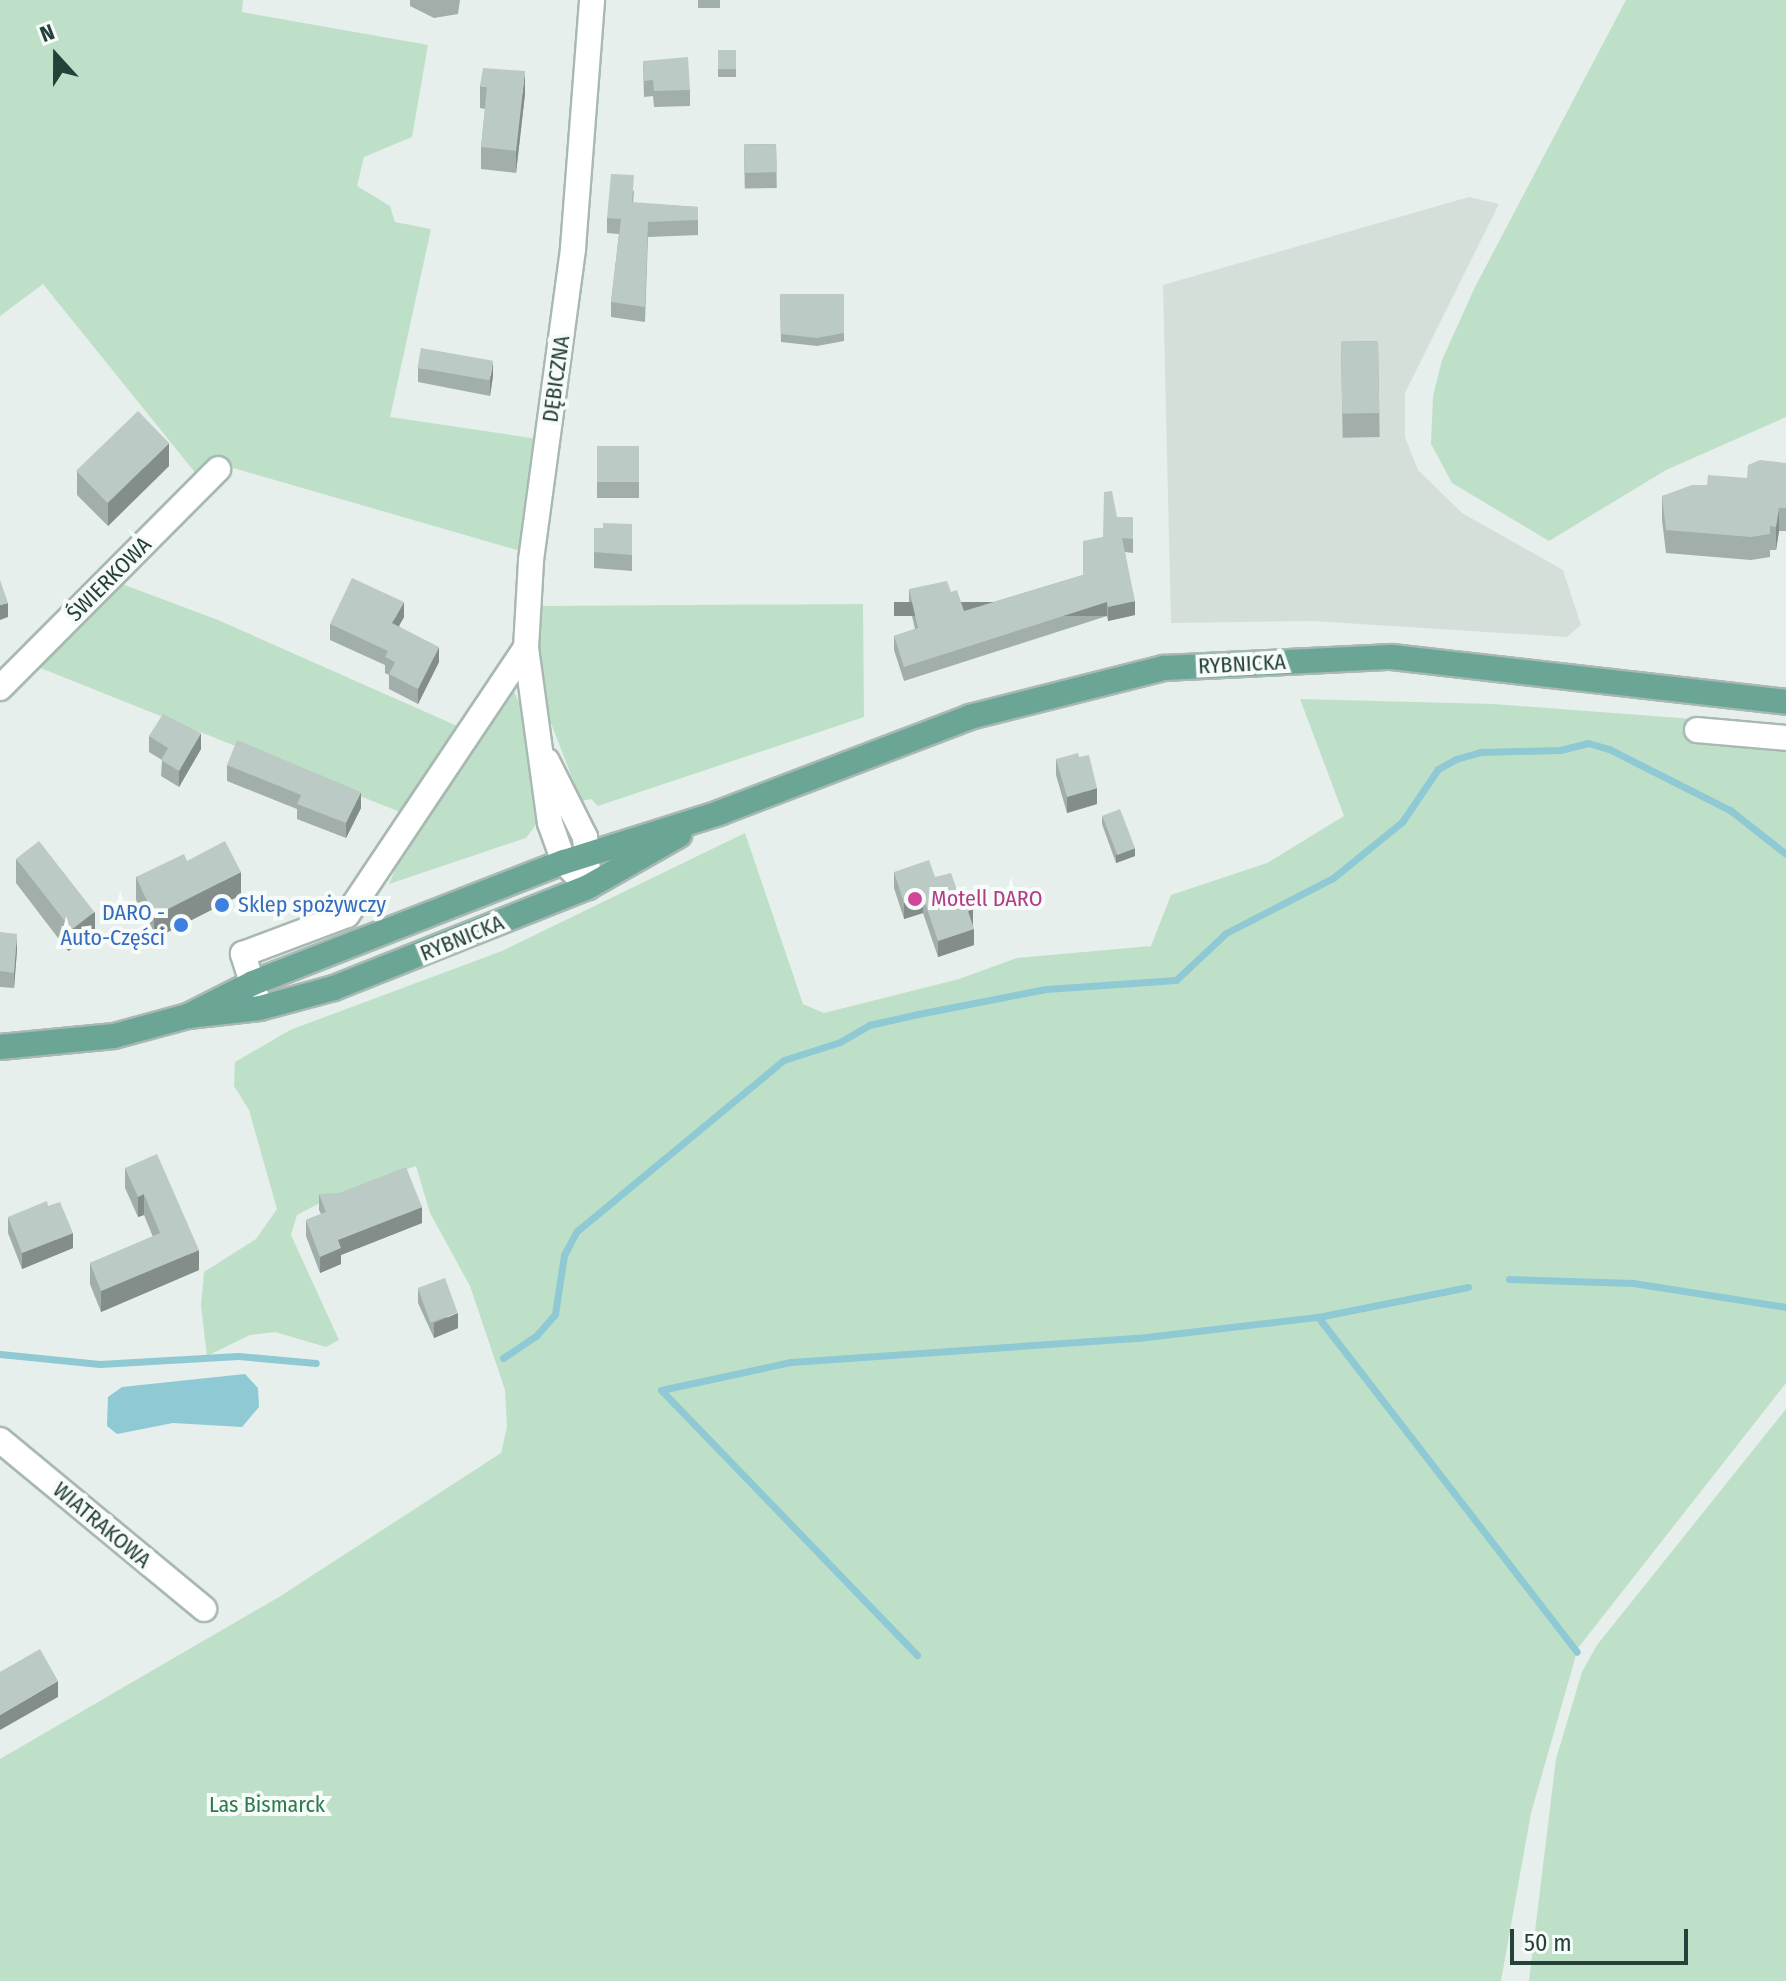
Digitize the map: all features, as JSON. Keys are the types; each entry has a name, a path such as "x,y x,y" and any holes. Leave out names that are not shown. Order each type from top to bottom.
{"main road":[{"name":"RYBNICKA","path":"188,1016 253,983 564,862 719,813 970,717 1164,668 1392,657 1786,702"},
{"name":"RYBNICKA","path":"0,1047 114,1036 188,1016 260,1008 347,983 588,887 719,813"}],"street":[{"name":"DĘBICZNA","path":"588,887 564,862 547,808 544,756 526,648 531,560 573,248 592,0"},
{"name":"ŚWIERKOWA","path":"0,688 218,469"},
{"path":"260,1008 243,954 347,915 526,648"},
{"path":"1697,730 1786,738"},
{"name":"DĘBICZNA","path":"544,756 571,801 588,854 588,887"},
{"name":"WIATRAKOWA","path":"0,1440 204,1609"}],"shaded area":[{"path":"1469,197 1499,204 1405,393 1405,437 1418,470 1462,513 1563,570 1581,625 1567,637 1313,621 1171,623 1163,285"}],"green space":[{"path":"0,0 243,0 242,12 428,45 412,137 364,157 357,186 390,206 395,222 431,229 390,417 538,439 524,552 216,463 197,475 43,284 0,316"},
{"path":"1626,0 1786,0 1786,417 1666,470 1549,541 1452,483 1431,444 1433,396 1442,360 1475,287"},
{"path":"122,584 218,620 464,729 405,814 38,667"},
{"path":"863,604 864,717 598,806 591,799 581,801 546,710 539,651 542,606"},
{"path":"511,687 527,716 541,818 526,838 389,884 415,823"},
{"name":"Las Bismarck","path":"1300,699 1493,704 1786,726 1786,1383 1578,1648 1531,1813 1501,1981 0,1981 0,1759 279,1597 501,1453 507,1427 505,1390 470,1286 430,1213 416,1166 333,1196 297,1215 291,1235 339,1340 326,1347 275,1332 250,1335 207,1356 201,1306 204,1272 256,1239 277,1209 249,1110 234,1086 235,1062 290,1030 502,951 745,833 803,1004 824,1013 959,979 1017,958 1151,946 1171,895 1267,863 1344,816"},
{"path":"1786,1409 1786,1981 1529,1981 1556,1759 1582,1672 1597,1645"}],"water":[{"path":"245,1374 258,1388 259,1407 242,1427 173,1423 117,1434 107,1426 108,1397 122,1387"}],"building":[{"path":"718,50 736,50 736,69 718,69"},
{"path":"688,57 690,90 654,91 653,80 644,81 643,61"},
{"path":"483,68 525,71 516,151 481,147 487,87 480,86"},
{"path":"776,144 777,172 745,173 744,145"},
{"path":"611,174 634,175 632,202 698,207 698,220 648,222 645,307 611,302 621,219 607,218"},
{"path":"780,294 844,294 844,333 817,338 781,334"},
{"path":"1378,341 1379,413 1342,414 1341,342"},
{"path":"421,348 493,361 489,380 418,368"},
{"path":"138,411 169,443 107,503 76,471"},
{"path":"597,446 639,446 639,482 597,482"},
{"path":"1760,460 1786,463 1786,508 1779,508 1776,527 1770,526 1770,534 1751,537 1666,530 1662,496 1692,485 1707,485 1708,475 1747,478 1748,465"},
{"path":"1112,491 1117,517 1133,517 1133,539 1122,538 1135,601 1108,607 1107,602 904,667 894,636 918,628 909,589 947,581 951,592 957,590 964,611 1083,575 1083,541 1103,537 1104,492"},
{"path":"603,523 632,524 632,555 594,552 594,528 603,528"},
{"path":"352,578 404,602 392,623 439,647 418,689 389,674 395,662 385,657 388,651 330,624"},
{"path":"0,580 8,603 0,605"},
{"path":"163,714 201,733 179,771 161,760 168,748 149,736"},
{"path":"237,740 361,792 346,823 297,804 301,795 227,765"},
{"path":"1078,753 1079,757 1089,755 1097,788 1067,797 1056,759"},
{"path":"1120,809 1135,848 1117,855 1102,816"},
{"path":"39,841 94,912 72,930 16,859"},
{"path":"225,841 241,872 154,916 136,877 184,854 187,861"},
{"path":"929,860 935,877 951,873 958,893 967,890 973,909 968,911 974,929 938,941 923,897 904,903 894,872"},
{"path":"0,932 17,934 14,973 0,971"},
{"path":"157,1154 199,1250 101,1291 90,1263 160,1233 144,1194 138,1197 125,1168"},
{"path":"406,1167 422,1207 338,1240 341,1248 320,1257 306,1220 326,1212 319,1194 339,1193"},
{"path":"47,1201 48,1206 60,1202 73,1233 22,1253 8,1217"},
{"path":"445,1278 458,1313 430,1323 418,1288"},
{"path":"40,1649 58,1681 0,1715 0,1672"}],"waterway":[{"path":"503,1358 536,1336 555,1314 564,1255 577,1231 784,1060 840,1042 869,1025 918,1014 1046,989 1176,980 1226,933 1333,878 1402,822 1438,769 1456,759 1481,752 1560,750 1588,743 1609,749 1730,810 1786,854"},
{"path":"1509,1279 1633,1283 1786,1307"},
{"path":"917,1655 661,1390 791,1362 1138,1338 1318,1317 1468,1287"},
{"path":"1318,1317 1577,1652"},
{"path":"0,1354 100,1364 238,1356 316,1363"}],"place":[{"name":"Motell DARO","path":"915,899"},
{"name":"Sklep spożywczy","path":"222,905"},
{"name":"DARO - Auto-Części","path":"181,925"}]}
